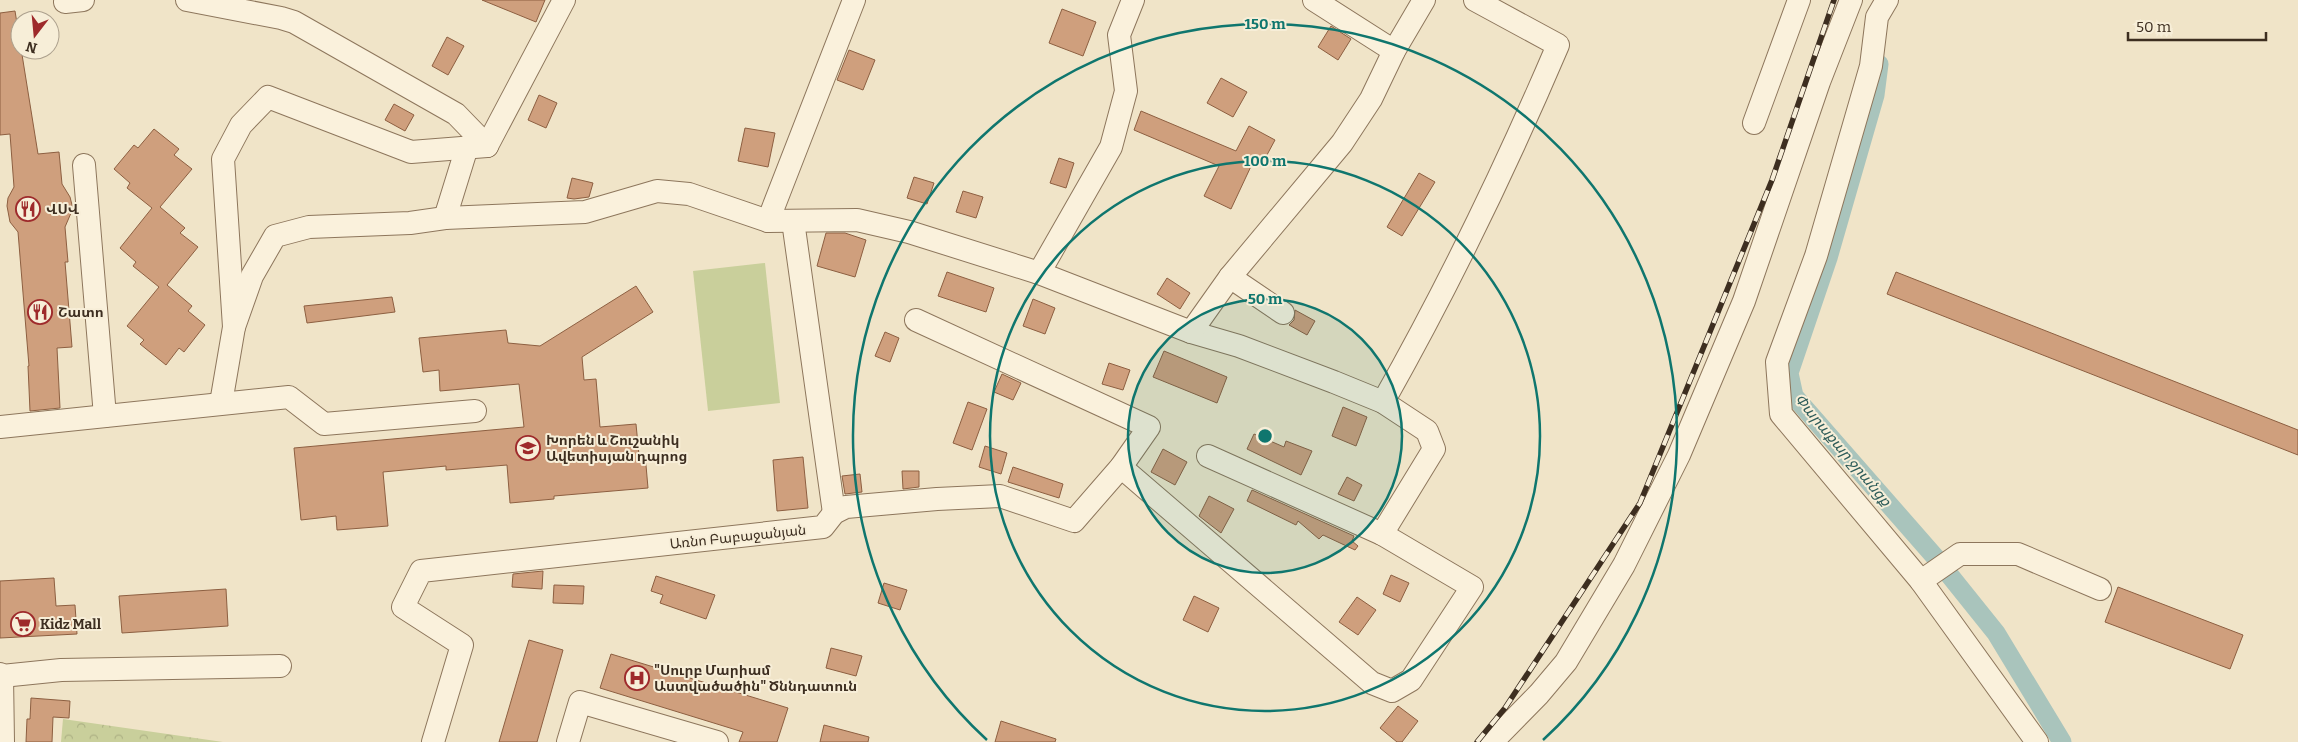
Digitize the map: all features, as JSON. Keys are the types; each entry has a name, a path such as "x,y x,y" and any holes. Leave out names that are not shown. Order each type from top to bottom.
{"lane":[{"path":"187,0 284,9 294,22 456,114 477,147"},
{"path":"445,218 477,147 564,0"},
{"path":"768,220 854,0"},
{"path":"1039,273 1112,147 1126,91 1119,35 1133,0"},
{"path":"1314,0 1394,50"},
{"path":"1191,332 1230,277 1342,143 1370,99 1394,50 1424,0"},
{"path":"1383,402 1424,329 1535,100 1558,45 1475,0"},
{"path":"1754,123 1799,0"},
{"path":"1492,742 1539,694 1566,662 1624,565 1679,455 1744,301 1819,82 1851,0"},
{"path":"1887,0 1877,17 1871,66 1816,256 1777,362 1781,414 1921,581 2037,742"},
{"path":"234,327 223,159 241,125 268,97 411,152 477,147"},
{"path":"84,165 105,416"},
{"path":"222,404 234,327 252,276 275,236 309,227 410,223 445,218 585,212 620,200 657,191 689,194 768,220 857,220 909,232 1039,273 1191,332 1239,346 1383,402 1427,431 1434,449 1382,534"},
{"path":"793,221 834,513"},
{"path":"1230,277 1283,313"},
{"name":"Առնո Բաբաջանյան","path":"433,742 462,645 403,607 421,571 823,528 834,513 846,507 937,499 1000,496 1074,521 1120,466 1149,427 916,320"},
{"path":"0,428 288,397 324,424 474,411"},
{"path":"1120,466 1372,683 1392,691 1411,680 1472,587 1382,534 1208,456"},
{"path":"1921,581 1960,554 2018,554 2100,590"},
{"path":"3,742 1,675 61,670 280,666"},
{"path":"568,742 580,702 717,742"}],"green space":[{"path":"765,263 780,403 708,411 693,271"},
{"path":"63,719 223,742 61,742"}],"building":[{"path":"482,0 545,0 536,22"},
{"path":"1062,9 1096,22 1083,56 1049,43"},
{"path":"10,12 10,60 23,60 38,154 59,152 62,184 70,197 72,205 65,227 68,262 65,262 72,347 57,348 60,408 30,411 29,366 18,232 10,222 7,206 8,198 14,187 10,134 0,135 0,13"},
{"path":"1331,26 1351,39 1338,60 1318,47"},
{"path":"447,37 464,46 448,75 432,66"},
{"path":"849,50 875,60 863,90 837,80"},
{"path":"1221,78 1247,92 1233,117 1207,103"},
{"path":"539,95 557,103 546,128 528,120"},
{"path":"394,104 414,115 405,131 385,120"},
{"path":"1141,111 1236,151 1249,126 1275,140 1261,166 1253,162 1231,209 1204,196 1219,166 1134,130"},
{"path":"745,128 775,133 768,167 738,161"},
{"path":"154,129 179,149 174,155 192,169 160,207 185,228 180,233 198,247 167,285 192,306 188,311 205,325 184,352 179,348 166,365 140,344 144,340 127,326 159,287 133,266 136,262 120,248 152,208 127,188 130,183 114,169 134,145 138,148"},
{"path":"1059,158 1074,163 1066,188 1050,183"},
{"path":"1419,173 1435,182 1402,236 1387,227"},
{"path":"914,177 934,183 927,204 907,198"},
{"path":"572,178 593,183 589,197 567,198"},
{"path":"963,191 983,197 976,218 956,212"},
{"path":"826,233 845,233 866,240 855,277 817,266"},
{"path":"947,272 994,288 986,312 938,296"},
{"path":"1896,272 2298,430 2298,455 1887,294"},
{"path":"1167,278 1190,293 1180,309 1157,294"},
{"path":"636,286 653,312 582,357 584,380 596,379 600,427 636,424 639,455 645,454 648,488 554,496 554,499 510,503 507,465 446,470 446,466 383,472 388,526 337,530 336,516 301,520 294,448 524,427 519,384 440,391 439,370 423,372 419,338 506,330 508,343 540,346"},
{"path":"392,297 395,312 307,323 304,306"},
{"path":"1033,299 1055,308 1045,334 1023,326"},
{"path":"1295,310 1315,321 1307,335 1289,325 1294,320"},
{"path":"885,332 899,338 890,362 875,356"},
{"path":"1164,351 1227,377 1217,403 1153,377"},
{"path":"1109,363 1130,370 1123,390 1102,384"},
{"path":"1002,374 1021,383 1013,400 994,392"},
{"path":"968,402 987,409 972,450 953,443"},
{"path":"1343,407 1367,417 1356,446 1332,436"},
{"path":"1254,434 1284,447 1286,441 1312,451 1301,475 1247,449"},
{"path":"985,446 1007,453 1001,474 979,467"},
{"path":"1163,449 1187,462 1175,485 1151,472"},
{"path":"803,457 808,508 777,511 773,460"},
{"path":"1013,467 1063,484 1059,498 1008,482"},
{"path":"902,471 919,471 919,487 903,489"},
{"path":"860,474 862,492 845,494 842,476"},
{"path":"1347,477 1362,485 1354,501 1338,494"},
{"path":"1252,490 1354,536 1352,541 1358,546 1355,550 1323,535 1319,539 1298,521 1296,525 1247,501"},
{"path":"1209,496 1234,509 1221,533 1199,516"},
{"path":"543,571 542,589 512,587 513,574"},
{"path":"1391,575 1409,583 1400,602 1383,594"},
{"path":"656,576 715,595 706,619 660,603 663,595 651,591"},
{"path":"54,578 56,606 75,605 77,634 0,638 0,581"},
{"path":"884,583 907,590 900,610 878,603"},
{"path":"554,585 584,586 583,604 553,603"},
{"path":"2118,587 2243,635 2230,669 2105,622"},
{"path":"226,589 228,626 122,633 119,596"},
{"path":"1194,596 1219,608 1208,632 1183,620"},
{"path":"1357,597 1376,610 1358,635 1339,622"},
{"path":"529,640 563,650 537,742 499,742"},
{"path":"831,648 862,656 856,676 826,668"},
{"path":"611,654 788,708 777,742 739,742 743,732 600,688"},
{"path":"31,698 70,701 69,718 53,717 52,742 26,742 27,719 30,719"},
{"path":"1398,706 1418,721 1402,742 1397,742 1380,728"},
{"path":"1001,721 1056,739 1055,742 995,742"},
{"path":"824,725 869,737 868,742 820,742"}],"waterway":[{"name":"Փարաքար ջրանցք","path":"1879,64 1875,95 1828,258 1789,373 1794,396 1935,557 1996,633 2062,742"}],"railway":[{"path":"1477,742 1505,708 1640,503 1772,180 1834,0"}],"place":[{"name":"ՎՍՎ","path":"28,209"},
{"name":"Շատո","path":"40,312"},
{"name":"Խորեն և Շուշանիկ Ավետիսյան դպրոց","path":"528,448"},
{"name":"Kidz Mall","path":"23,624"},
{"name":"\"Սուրբ Մարիամ Աստվածածին\" Ծննդատուն","path":"637,678"}]}
